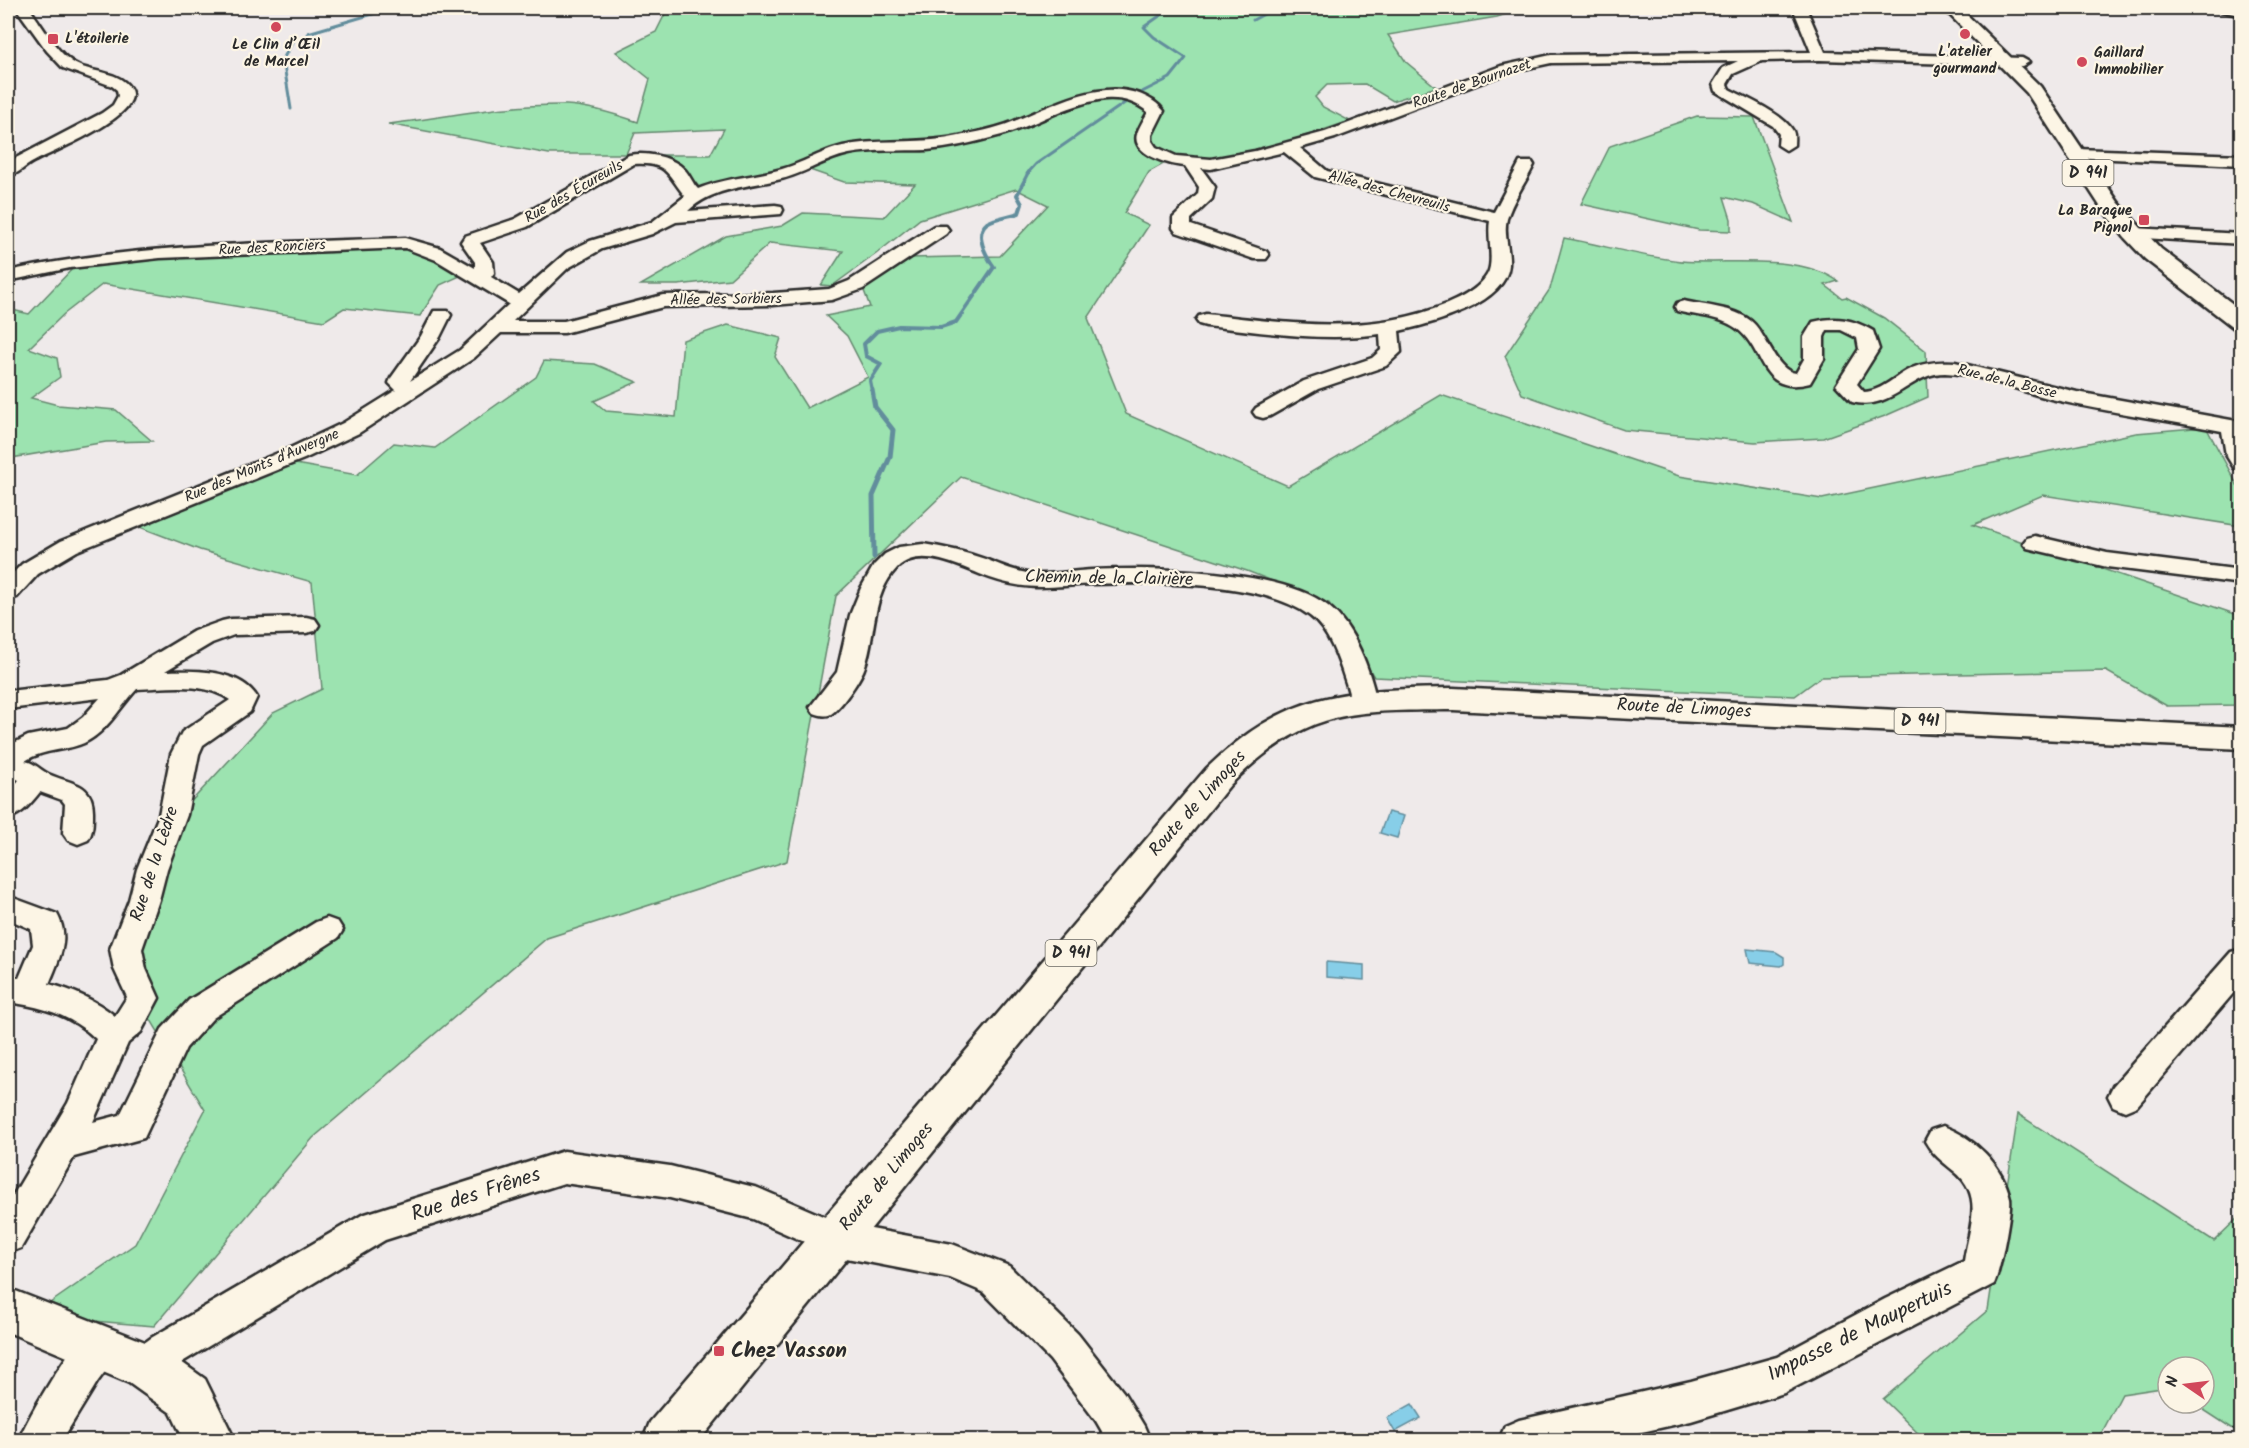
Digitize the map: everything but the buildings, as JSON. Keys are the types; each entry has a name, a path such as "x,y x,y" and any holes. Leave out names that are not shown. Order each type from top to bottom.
{"main road":[{"name":"D 941","path":"1951,8 2015,62"},
{"name":"D 941","path":"1963,8 2015,62 2083,155 2113,210 2241,309"},
{"name":"D 941","path":"2140,233 2153,254 2241,323"},
{"name":"Route de Limoges","path":"668,1440 1218,777 1245,750 1299,717 1337,706 1364,702 1453,699 2241,738"},
{"path":"8,1310 146,1366 188,1396 210,1440"}],"street":[{"path":"8,172 30,157 108,117 124,104 126,96 119,84 75,70 61,59 23,8"},
{"path":"1800,8 1820,56"},
{"path":"2226,8 2241,12"},
{"name":"Route de Bournazet","path":"1132,97 1142,100 1156,111 1144,135 1144,141 1150,150 1173,160 1193,164 1223,162 1288,148 1362,124 1528,63 1573,57 1820,56 2015,62"},
{"path":"1761,57 1728,71 1720,84 1722,91 1732,98 1778,123 1786,133 1786,145"},
{"name":"Rue des Monts d'Auvergne","path":"8,592 30,569 69,546 296,454 351,428 467,354 579,251 658,226 696,196 723,186 793,171 834,152 862,147 949,143 1014,126 1085,98 1103,95 1132,97"},
{"name":"Allée des Chevreuils","path":"1288,148 1300,153 1312,170 1321,174 1499,218"},
{"path":"2083,155 2241,160"},
{"name":"Rue des Écureuils","path":"478,277 485,273 484,262 470,242 471,240 509,229 535,216 629,160 639,157 654,160 675,170 682,175 688,191 696,196"},
{"path":"1193,164 1193,169 1207,187 1206,195 1182,218 1182,228 1260,255"},
{"path":"1206,320 1314,331 1389,328 1452,309 1475,297 1491,284 1499,270 1501,260 1496,242 1499,218 1526,165"},
{"path":"672,217 774,210"},
{"name":"Allée des Sorbiers","path":"497,327 564,327 663,301 773,299 832,294 856,285 940,230"},
{"path":"2140,233 2241,239"},
{"name":"Rue des Ronciers","path":"8,276 70,263 160,253 369,243 417,245 478,277 509,299 524,301"},
{"name":"Rue de la Bosse","path":"1684,307 1742,324 1758,339 1777,374 1794,381 1803,379 1814,359 1814,338 1820,326 1842,322 1853,327 1866,334 1869,349 1846,385 1859,398 1874,399 1888,394 1906,378 1941,367 1964,370 2052,393 2138,411 2237,428"},
{"path":"411,391 401,387 401,378 430,337 441,315"},
{"path":"1263,412 1320,382 1379,362 1391,352 1389,328"},
{"path":"2237,428 2237,455 2241,463"},
{"path":"2035,543 2107,560 2241,577"},
{"name":"Chemin de la Clairière","path":"823,706 852,669 860,622 880,572 893,559 907,552 929,551 961,558 1000,574 1023,580 1051,582 1100,576 1189,579 1252,585 1290,597 1319,611 1342,640 1364,702"},
{"path":"8,758 39,742 64,740 79,734 99,717 130,681 203,637 231,627 306,625"},
{"name":"Rue de la Lèdre","path":"8,700 112,688 130,681 208,680 230,687 244,697 241,706 192,739 185,754 173,815 152,869 144,900 126,949 130,969 143,998 129,1023 114,1035"},
{"path":"8,765 27,771 35,779 72,793 79,803 78,833"},
{"path":"8,808 17,801 35,779"},
{"path":"8,907 46,922 49,945 18,990 60,999 97,1018 114,1035 104,1063 64,1144 8,1236"},
{"path":"64,1144 132,1126 174,1039 201,1009 327,930"},
{"path":"2125,1096 2241,961"},
{"name":"Impasse de Maupertuis","path":"1519,1440 1691,1401 1784,1374 1899,1312 1981,1272 1992,1199 1980,1171 1943,1141"},
{"name":"Rue des Frênes","path":"146,1366 165,1351 375,1227 564,1167 670,1182 758,1204 836,1239 952,1262 996,1279 1064,1347 1110,1407 1130,1440"},
{"path":"39,1440 84,1367 99,1348"}],"green space":[{"path":"668,8 1525,8 1497,17 1388,35 1406,62 1436,87 1393,101 1365,84 1327,85 1315,97 1323,107 1350,121 1281,144 1200,161 1165,163 1149,172 1124,213 1149,225 1088,318 1126,414 1288,486 1441,395 1679,476 1822,499 2136,433 2206,427 2241,492 2241,526 2043,495 1973,525 2241,616 2241,705 2167,706 2106,671 1821,677 1795,696 1374,677 1329,603 1247,571 961,477 836,596 787,861 547,938 313,1138 154,1326 94,1321 50,1303 135,1244 205,1110 115,960 161,834 273,713 322,689 312,582 200,550 137,526 290,463 357,475 394,443 435,448 536,377 544,361 595,364 637,382 594,401 606,411 676,417 683,340 728,325 781,338 775,357 807,408 868,377 847,336 826,316 870,307 863,288 909,258 1000,256 1048,205 1016,189 920,219 832,286 821,285 843,251 770,243 730,279 678,285 641,285 726,236 782,226 803,213 884,217 915,184 844,182 807,169 700,188 685,170 656,155 710,155 724,129 635,133 626,154 549,154 388,124 544,105 593,109 638,122 650,79 616,52 656,32"},
{"path":"1697,116 1754,117 1793,222 1753,204 1724,197 1731,219 1731,231 1699,230 1581,204 1610,146"},
{"path":"1564,238 1681,261 1783,263 1821,272 1838,281 1825,285 1842,298 1846,297 1884,318 1926,351 1928,397 1885,416 1823,438 1755,442 1624,430 1522,394 1505,356 1550,289"},
{"path":"413,247 456,269 460,276 440,285 420,316 344,308 324,321 103,284 64,314 29,348 57,358 60,377 31,398 58,405 116,410 152,441 106,442 11,458 10,426 8,426 8,309 29,314 76,265 163,256"},
{"path":"2018,1114 2214,1241 2241,1215 2241,1434 2212,1415 2216,1415 2216,1355 2156,1355 2156,1389 2122,1394 2098,1440 1925,1440 1883,1399 1988,1310"}],"water":[{"path":"1388,812 1404,816 1397,838 1380,833"},
{"path":"1747,949 1776,952 1784,957 1784,964 1781,966 1750,963"},
{"path":"1326,962 1364,965 1364,980 1326,977"},
{"path":"1412,1404 1421,1418 1395,1432 1387,1418"}],"waterway":[{"path":"308,33 393,8"},
{"path":"1138,94 1170,78 1186,58 1154,37 1144,27 1171,8"},
{"path":"1253,20 1275,8"},
{"path":"291,109 283,59 296,36"},
{"path":"1027,174 1036,164 1129,100"},
{"path":"872,391 870,381 881,364 866,356 864,344 877,331 899,326 941,327 956,322 994,267 981,239 983,228 994,220 1019,213 1022,204 1017,195 1029,172"},
{"path":"872,390 875,407 893,430 890,457 873,496 874,557"}],"place":[{"name":"Le Clin d’Œil de Marcel","path":"276,27"},
{"name":"L'atelier gourmand","path":"1965,34"},
{"name":"L'étoilerie","path":"53,39"},
{"name":"Gaillard Immobilier","path":"2082,62"},
{"name":"La Baraque Pignol","path":"2144,220"},
{"name":"Chez Vasson","path":"719,1351"}]}
